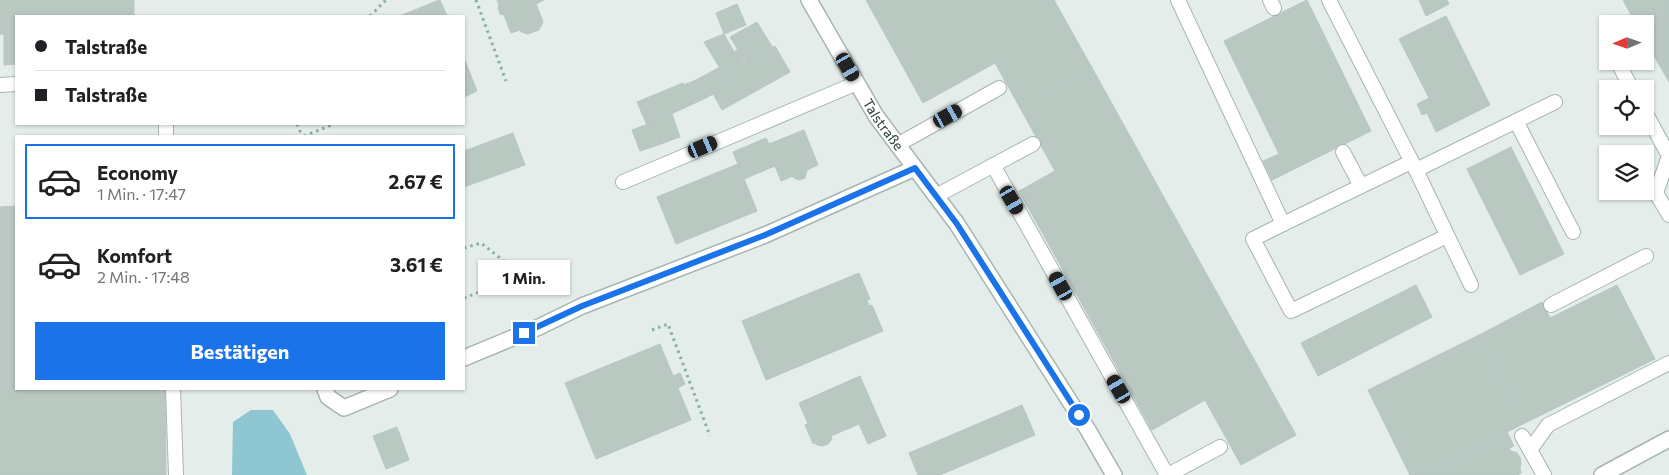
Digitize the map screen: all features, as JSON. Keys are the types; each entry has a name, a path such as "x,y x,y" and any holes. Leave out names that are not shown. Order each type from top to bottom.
{"street":[{"name":"Talstraße","path":"809,0 876,116 957,224 1088,430 1114,475"},
{"path":"465,358 539,327 582,306 765,235 915,168"},
{"path":"325,390 328,397 344,408 388,390"},
{"path":"1602,475 1669,439"}],"lane":[{"path":"1178,0 1283,224"},
{"path":"1329,0 1414,166 1471,285"},
{"path":"622,182 857,83"},
{"path":"0,85 15,84"},
{"path":"897,144 999,88"},
{"path":"1447,236 1291,311 1253,239 1361,186 1414,166 1555,102"},
{"path":"1516,121 1574,232"},
{"path":"1654,128 1669,156 1656,193 1669,216"},
{"path":"936,196 1033,144"},
{"path":"1343,152 1361,186"},
{"path":"993,165 1168,475 1220,447"},
{"path":"1551,305 1646,256"},
{"path":"1530,450 1548,425 1669,363"},
{"path":"173,390 176,475"},
{"path":"1522,436 1544,475"}],"path":[{"path":"371,15 386,0"},
{"path":"476,0 506,81"},
{"path":"306,135 331,125"},
{"path":"465,248 481,243 523,276 582,306"},
{"path":"465,298 523,276"},
{"path":"652,330 668,324 710,436"}],"water":[{"path":"251,410 273,410 290,434 307,475 232,475 233,422"}],"building":[{"path":"0,0 134,0 134,15 15,15 15,64 4,65 4,34 0,34"},
{"path":"439,0 447,15 402,15"},
{"path":"497,0 544,0 536,4 543,22 539,30 528,34 520,30 511,33 504,15 500,14"},
{"path":"866,0 1054,0 1091,66 1019,106 995,63 923,103"},
{"path":"1307,0 1371,131 1272,180 1263,161 1279,154 1224,41"},
{"path":"1419,0 1447,0 1449,4 1426,16"},
{"path":"1623,0 1669,0 1669,21 1654,29 1654,15 1631,15"},
{"path":"737,4 746,25 724,34 716,13"},
{"path":"1446,16 1490,105 1436,132 1427,113 1422,115 1417,104 1429,98 1399,39"},
{"path":"1669,21 1669,82 1654,56 1654,29"},
{"path":"757,22 773,48 746,63 730,37"},
{"path":"724,34 734,52 737,50 745,64 743,65 747,73 729,83 704,42"},
{"path":"775,46 790,72 722,110 713,94 706,98 696,80 720,67 729,83 747,73 743,65"},
{"path":"465,61 477,91 465,97"},
{"path":"1091,66 1296,435 1241,465 1205,400 1152,430 1019,191 1055,171 1019,106"},
{"path":"696,80 706,98 647,125 637,102 683,83 684,85"},
{"path":"672,114 680,137 661,144 653,122"},
{"path":"653,122 661,144 640,151 632,130"},
{"path":"804,130 818,165 807,170 805,178 799,180 793,176 781,181 775,166 744,179 733,152 766,138 769,144"},
{"path":"513,133 525,165 465,187 465,151"},
{"path":"1511,147 1564,254 1520,275 1467,169"},
{"path":"738,164 757,211 676,244 657,197"},
{"path":"15,206 15,384 0,384 0,207"},
{"path":"859,273 870,299 867,300 869,306 872,305 883,331 766,380 742,321"},
{"path":"1416,285 1432,317 1318,376 1301,343"},
{"path":"1617,285 1655,359 1523,424 1479,335 1542,302 1550,318"},
{"path":"1479,335 1523,424 1421,475 1410,475 1368,390"},
{"path":"660,344 673,376 680,373 685,384 678,388 691,420 596,459 565,383"},
{"path":"860,376 886,436 868,444 859,424 831,436 832,439 828,444 823,446 816,443 813,444 805,425 808,424 799,403"},
{"path":"0,384 15,384 15,390 165,390 166,475 0,475"},
{"path":"1022,405 1035,435 940,475 918,475 909,453"},
{"path":"397,427 409,460 386,469 373,436"},
{"path":"1507,432 1514,446 1509,448 1520,457 1521,473 1518,475 1421,475"}],"route":[{"path":"524,333 582,306 765,235 915,168 957,224 1079,415"}]}
